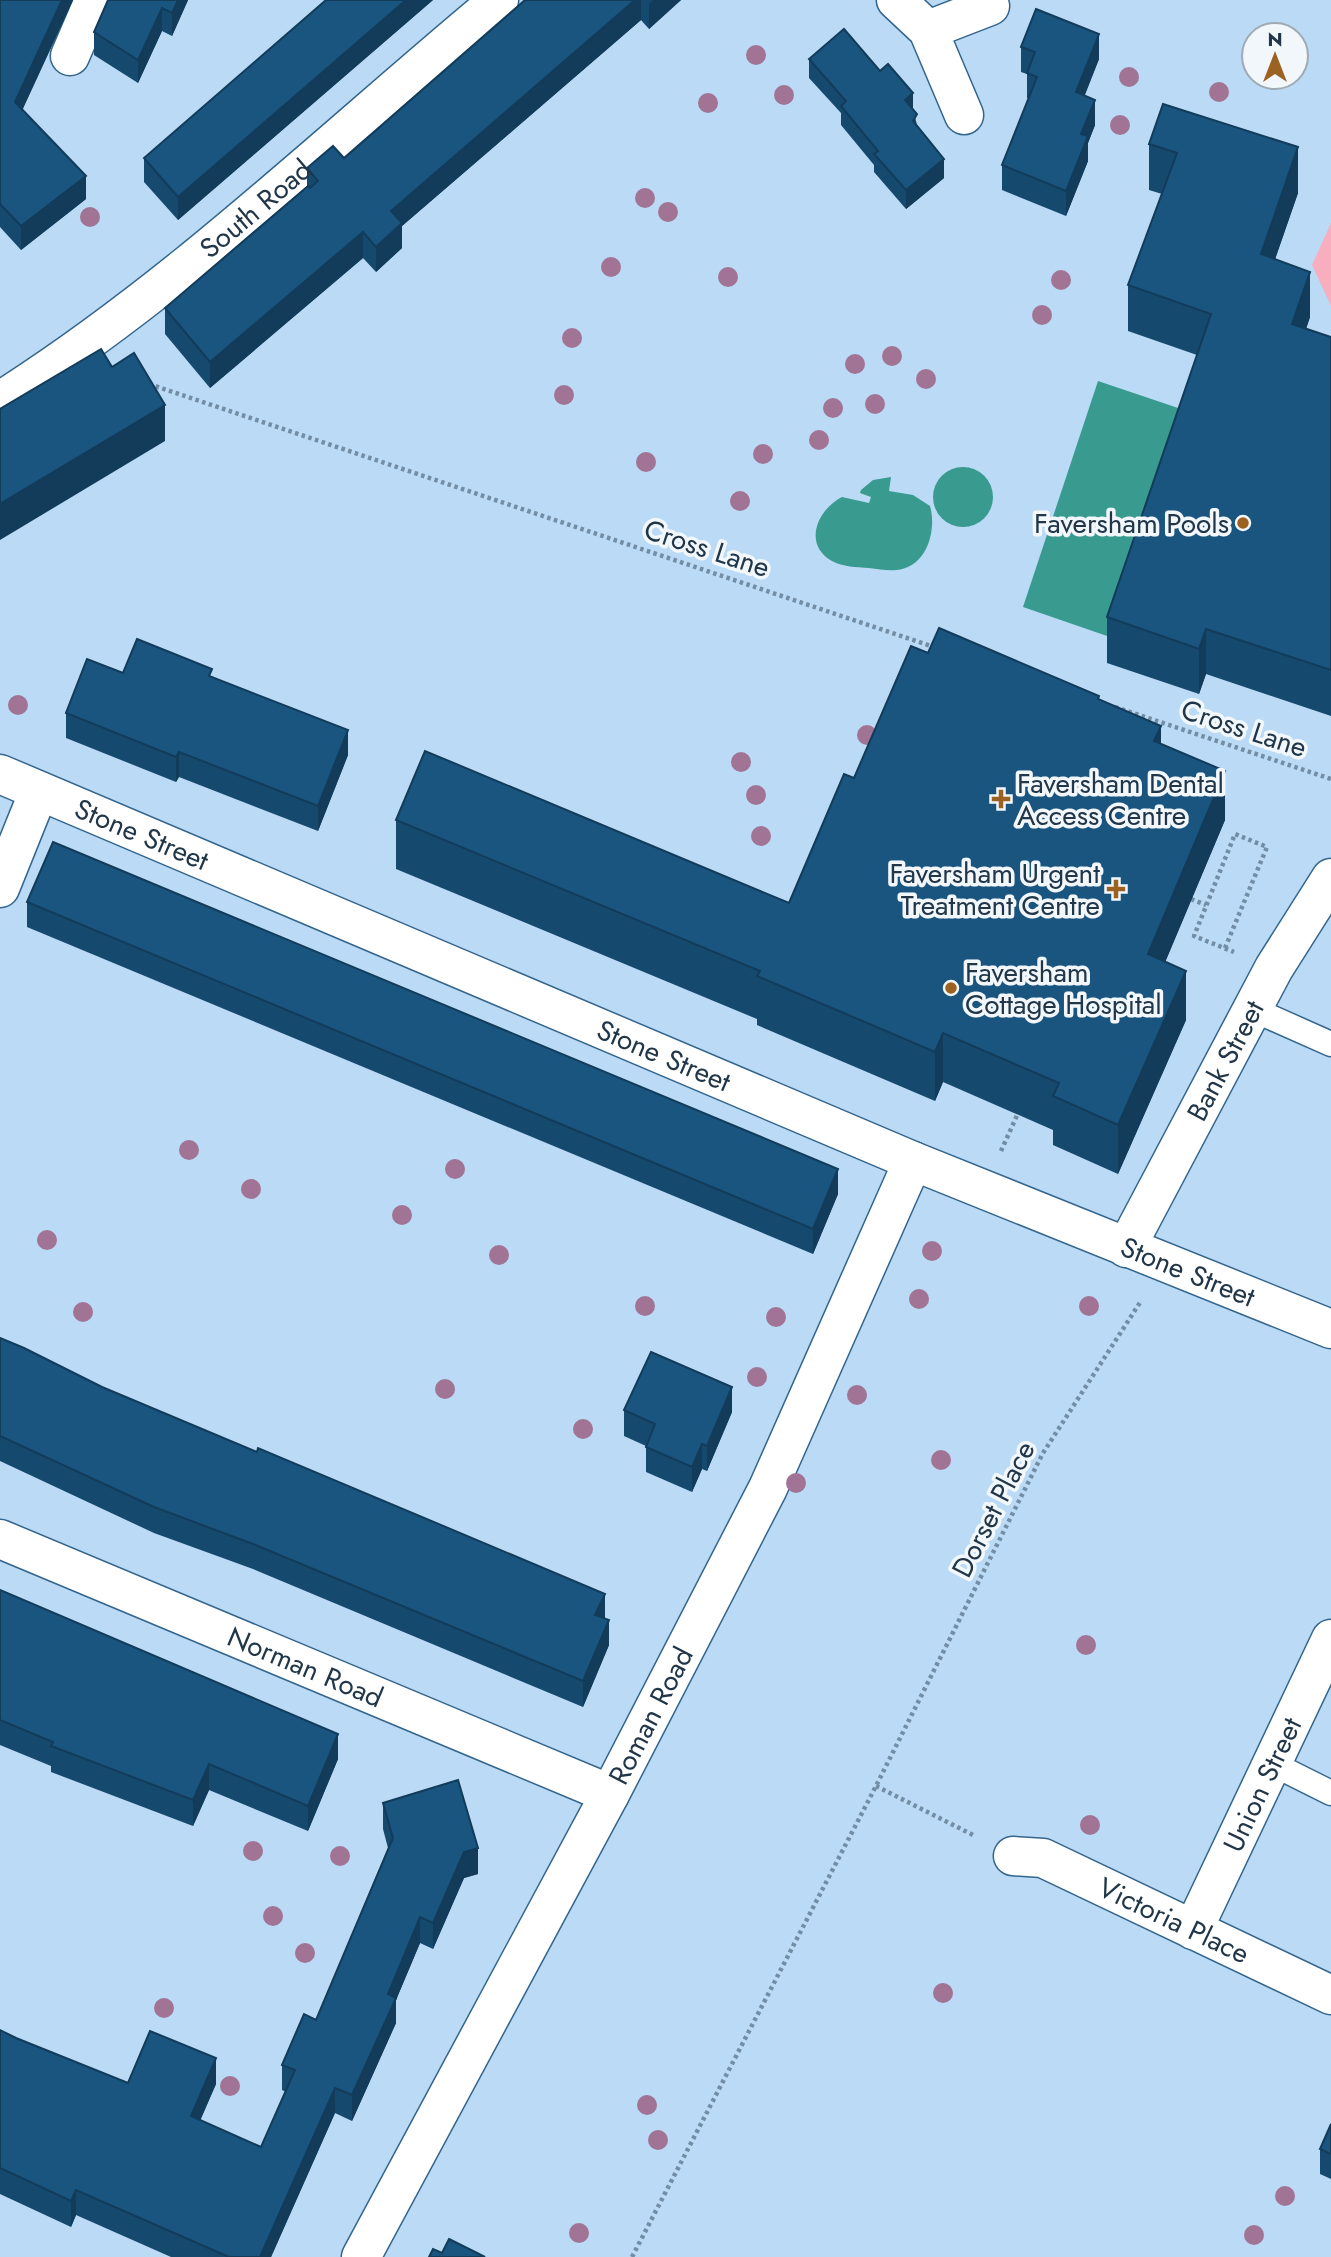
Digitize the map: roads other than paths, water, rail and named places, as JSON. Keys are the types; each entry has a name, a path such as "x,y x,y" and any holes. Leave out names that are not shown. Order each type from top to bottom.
{"street":[{"path":"70,56 94,0"},
{"name":"South Road","path":"0,401 69,357 188,264 499,0"},
{"path":"896,0 928,30 964,115"},
{"path":"928,30 990,6"},
{"name":"Stone Street","path":"0,774 914,1161 1331,1329"},
{"path":"0,888 39,791"},
{"name":"Bank Street","path":"1126,1248 1274,968 1331,878"},
{"name":"Roman Road","path":"361,2257 610,1794 768,1488 914,1161"},
{"name":"Norman Road","path":"0,1539 610,1794"},
{"name":"Union Street","path":"1193,1930 1331,1639"},
{"name":"Victoria Place","path":"1013,1856 1043,1858 1331,1995"}],"lane":[{"path":"1252,1009 1331,1044"},
{"path":"1271,1763 1331,1793"}],"place":[{"name":"Faversham Pools","path":"1243,523"},
{"name":"Faversham Dental Access Centre","path":"1001,799"},
{"name":"Faversham Urgent Treatment Centre","path":"1116,889"},
{"name":"Faversham Cottage Hospital","path":"951,988"}]}
